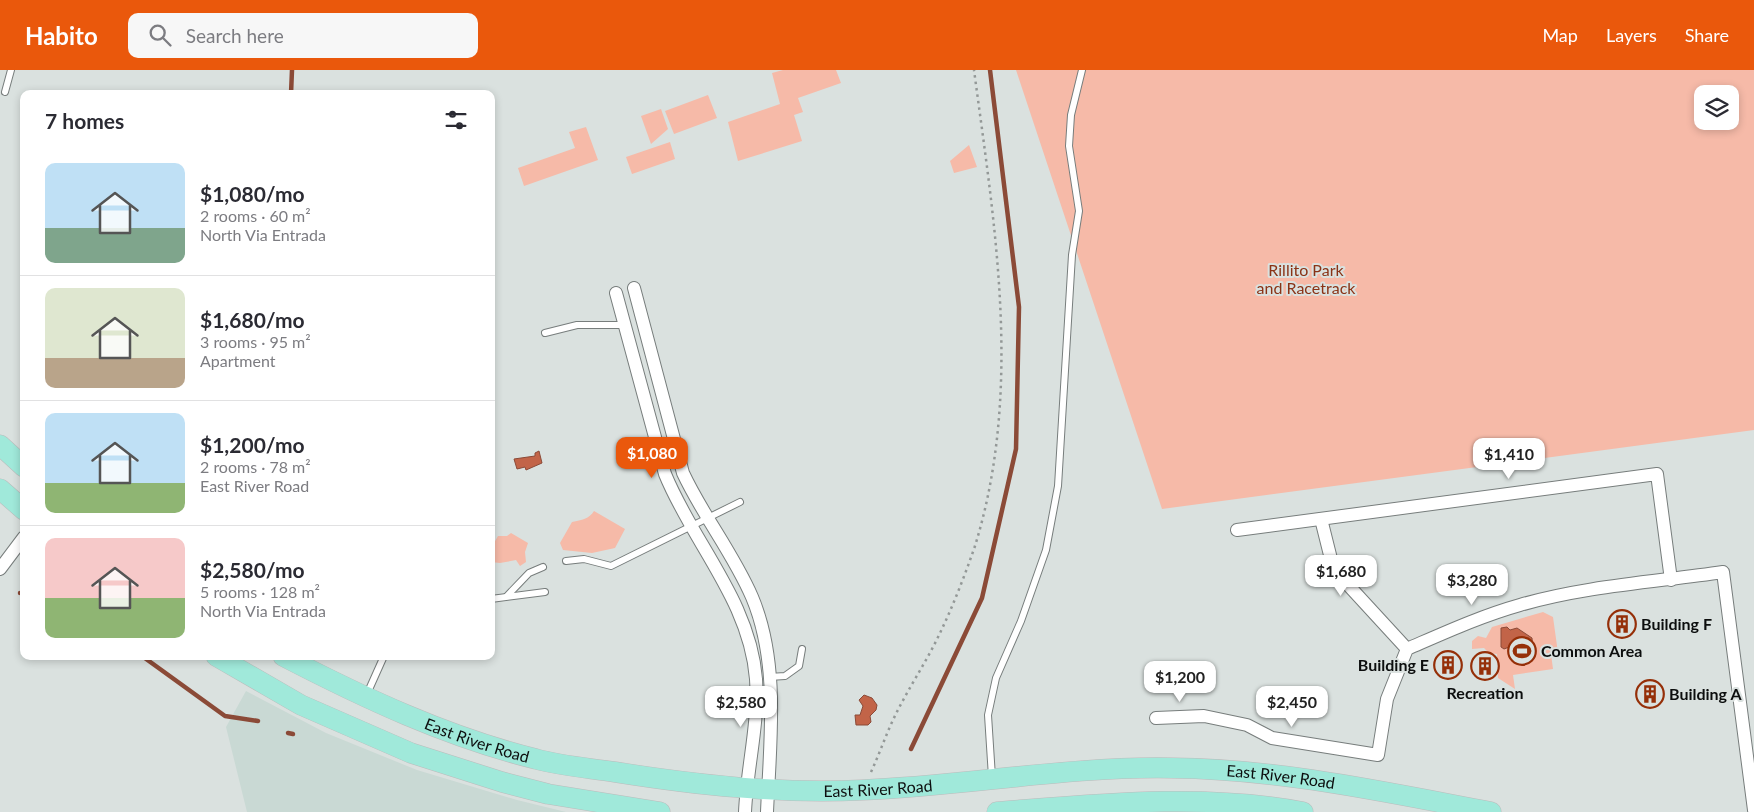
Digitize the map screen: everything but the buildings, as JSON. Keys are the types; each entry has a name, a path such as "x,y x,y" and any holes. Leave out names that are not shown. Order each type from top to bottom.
{"main road":[{"path":"0,445 20,463"},
{"path":"0,489 20,506"},
{"name":"East River Road","path":"223,660 301,705 411,753 502,782 548,794 660,812"},
{"name":"East River Road","path":"291,660 365,697 440,728 538,760 643,776 746,789 808,792 864,790 1142,769 1244,771 1295,777 1491,812"},
{"name":"East River Road","path":"997,812 1148,801 1225,803 1304,812"}],"street":[{"path":"634,288 683,473 693,495 709,518 752,598 765,644 771,700 767,812"},
{"path":"616,293 665,474 674,497 722,576 748,642 756,678 755,726 746,789 745,812"},
{"path":"1238,530 1657,474 1671,580"},
{"path":"1321,519 1331,559 1350,587 1407,649"},
{"path":"0,569 20,542"},
{"path":"1156,718 1204,716 1247,725 1272,738 1378,755 1387,699 1407,649 1473,620 1520,604 1595,588 1723,572 1754,810"}],"lane":[{"path":"5,92 11,70"},
{"path":"992,779 988,715 994,684 1021,621 1046,550 1058,486 1072,255 1079,211 1069,146 1071,115 1082,70"},
{"path":"545,333 577,325 624,325"},
{"path":"566,561 584,559 611,566 740,502"},
{"path":"507,596 529,573 543,567"},
{"path":"495,598 545,592"},
{"path":"769,677 785,676 799,666 802,649"},
{"path":"365,697 382,660"}],"path":[{"path":"864,790 893,720 940,633 974,546 993,472 1002,397 1002,322 996,237 974,70"}],"shaded area":[{"path":"539,451 542,463 526,470 525,467 517,469 514,459 535,456 535,453"},
{"path":"1507,627 1510,630 1517,628 1532,638 1533,655 1523,660 1512,646 1504,649 1501,647 1501,628"},
{"path":"246,691 326,733 417,770 517,800 566,812 247,812 226,727"},
{"path":"864,695 872,698 877,705 876,710 870,716 871,722 868,725 856,725 855,715 860,715 863,706 859,700"}],"green space":[{"path":"783,70 836,70 841,83 798,98 803,112 794,115 802,141 738,161 728,122 780,104 772,73"},
{"name":"Rillito Park and Racetrack","path":"1016,70 1754,70 1754,430 1162,509"},
{"path":"708,95 717,118 674,134 665,111"},
{"path":"661,109 668,129 651,144 641,116"},
{"path":"586,127 598,160 524,186 518,168 575,148 569,132"},
{"path":"670,142 675,159 632,174 626,157"},
{"path":"969,145 977,167 954,173 950,161"},
{"path":"594,511 625,529 615,548 592,553 563,550 560,543 572,522 582,520"},
{"path":"511,533 528,543 525,552 526,562 520,566 516,560 495,562 495,541 498,536 507,536"},
{"name":"Common Area","path":"1543,612 1553,617 1558,653 1551,654 1553,669 1513,675 1515,689 1498,678 1497,654 1489,653 1484,648 1472,649 1472,641 1478,636 1486,638 1492,627"}],"waterway":[{"path":"291,90 292,70"},
{"path":"911,749 982,598 1016,449 1019,307 990,70"},
{"path":"148,660 225,716 258,721"},
{"path":"288,733 293,734"}],"place":[{"name":"Building F","path":"1622,624"},
{"name":"Common Area","path":"1522,651"},
{"name":"Building E","path":"1448,665"},
{"name":"Recreation","path":"1485,666"},
{"name":"Building A","path":"1650,694"}]}
